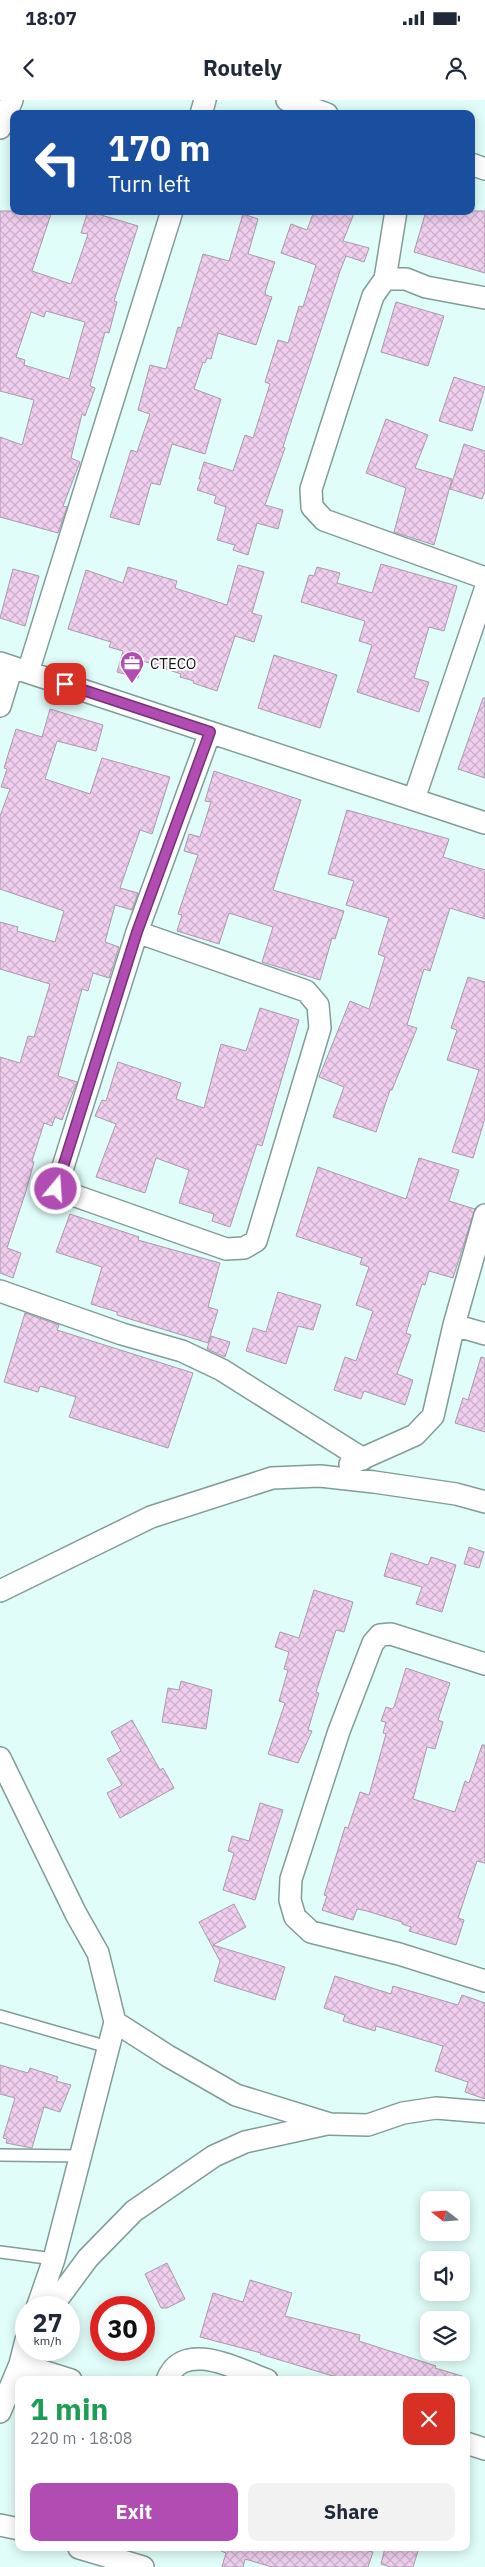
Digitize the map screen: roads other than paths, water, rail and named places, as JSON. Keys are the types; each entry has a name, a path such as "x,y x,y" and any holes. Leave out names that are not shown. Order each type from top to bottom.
{"street":[{"path":"0,128 12,100"},
{"path":"287,100 316,110"},
{"path":"0,706 171,215"},
{"path":"395,215 385,279 373,296 311,489 312,507 324,520 485,578"},
{"path":"385,279 406,279 426,287 485,298"},
{"path":"414,799 485,590"},
{"path":"14,668 485,823"},
{"path":"137,932 306,991 318,1005 320,1028 256,1241 244,1248 226,1249 56,1189 137,932 210,732"},
{"path":"320,1476 415,1435 433,1416 454,1325 485,1215"},
{"path":"0,1291 122,1334 182,1351 222,1370 363,1459"},
{"path":"454,1325 485,1334"},
{"path":"0,1591 150,1517 272,1478 320,1476 456,1494 485,1502"},
{"path":"485,1664 391,1634 380,1635 373,1643 339,1731 305,1834 291,1879 290,1900 295,1917 312,1932 399,1954 485,1981"},
{"path":"0,1758 76,1914 98,1953 115,2022 54,2259 41,2296"},
{"path":"115,2022 168,2056 236,2095 330,2124"},
{"path":"60,2296 88,2258 134,2211 214,2156 245,2142 330,2124 368,2125 403,2112 436,2108 485,2112"},
{"path":"168,2376 170,2371 190,2358 211,2359 256,2376"},
{"path":"0,2412 21,2361"},
{"path":"20,2364 58,2376"},
{"path":"470,2444 485,2449"},
{"path":"0,2525 15,2528"},
{"path":"90,2551 143,2567"}],"lane":[{"path":"0,2016 108,2047"},
{"path":"0,2155 81,2156"},
{"path":"0,2252 54,2259"}],"place":[{"name":"CTECO","path":"132,684"}]}
